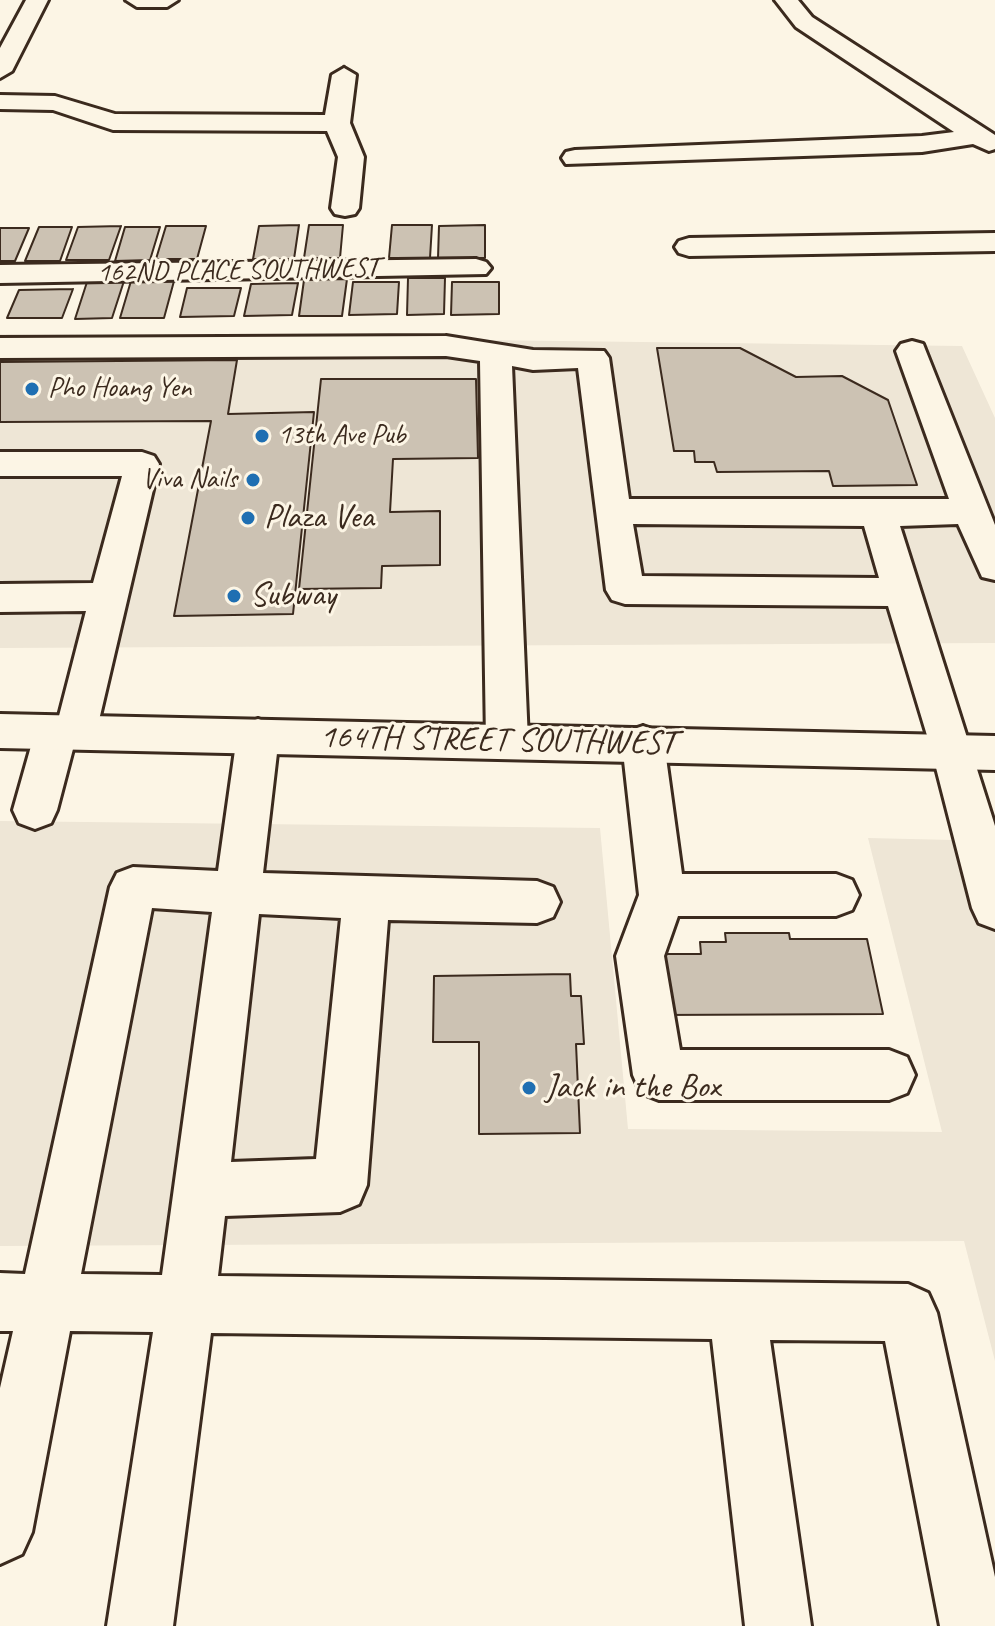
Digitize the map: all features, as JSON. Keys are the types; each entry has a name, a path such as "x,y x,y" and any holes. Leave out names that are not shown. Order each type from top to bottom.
{"street":[{"path":"0,71 37,0"},
{"path":"137,0 167,0"},
{"path":"786,0 804,22 986,141"},
{"path":"344,75 337,123 351,157 345,208"},
{"path":"0,102 55,103 113,122 337,123"},
{"path":"575,158 986,141"},
{"path":"689,247 995,242"},
{"name":"162ND PLACE SOUTHWEST","path":"0,274 476,268"},
{"path":"0,348 446,346 533,360 593,358 625,590 902,592"},
{"path":"912,351 995,567"},
{"path":"491,352 496,357 507,741"},
{"path":"0,464 142,464 109,597 66,732 35,810"},
{"path":"613,511 878,514 971,511"},
{"path":"878,514 902,592 974,752 993,891"},
{"path":"0,598 109,597"},
{"name":"164TH STREET SOUTHWEST","path":"0,731 974,752"},
{"path":"140,1626 186,1305 235,893 258,736"},
{"path":"643,743 662,895 640,956 659,1075 889,1075"},
{"path":"0,1532 24,1302 133,887 366,899 537,902"},
{"path":"662,895 836,895"},
{"path":"200,1190 340,1185 366,899"},
{"path":"24,1302 908,1313 973,1626"},
{"path":"737,1311 778,1626"}],"shaded area":[{"path":"0,334 962,346 995,418 995,643 0,648"},
{"path":"0,821 600,828 628,1129 942,1132 868,838 995,841 995,1361 964,1241 0,1246"}],"building":[{"path":"299,225 294,259 253,259 259,226"},
{"path":"309,225 343,225 340,258 304,258"},
{"path":"392,225 432,225 430,258 389,258"},
{"path":"485,225 485,258 438,258 439,226"},
{"path":"121,226 109,260 66,260 78,227"},
{"path":"166,226 206,226 197,259 156,259"},
{"path":"39,227 72,227 60,261 25,261"},
{"path":"125,227 160,227 150,260 115,261"},
{"path":"0,228 29,228 15,261 0,261"},
{"path":"408,278 445,278 444,314 407,315"},
{"path":"347,279 342,316 299,316 304,280"},
{"path":"124,281 112,318 75,319 87,282"},
{"path":"131,281 174,281 164,318 120,318"},
{"path":"353,282 399,282 397,314 349,315"},
{"path":"452,282 499,282 499,314 451,315"},
{"path":"298,283 292,315 244,316 251,284"},
{"path":"187,288 241,288 234,316 180,317"},
{"path":"73,289 62,318 7,318 19,290"},
{"path":"657,348 740,348 796,377 842,376 888,400 917,485 833,486 829,471 717,472 714,462 695,462 694,451 674,451"},
{"name":"Plaza Vea","path":"237,360 228,414 314,412 293,614 174,616 211,421 0,422 0,362"},
{"path":"321,379 476,379 478,458 393,459 390,512 440,511 440,565 382,566 381,588 299,589"},
{"path":"725,933 789,933 790,939 867,939 883,1014 658,1015 652,954 701,954 700,942 726,942"},
{"name":"Jack in the Box","path":"570,974 571,996 581,996 584,1044 576,1044 580,1133 479,1134 479,1042 433,1042 434,976"}],"place":[{"name":"Pho Hoang Yen","path":"32,389"},
{"name":"13th Ave Pub","path":"262,436"},
{"name":"Viva Nails","path":"253,480"},
{"name":"Plaza Vea","path":"248,518"},
{"name":"Subway","path":"234,596"},
{"name":"Jack in the Box","path":"529,1088"}]}
